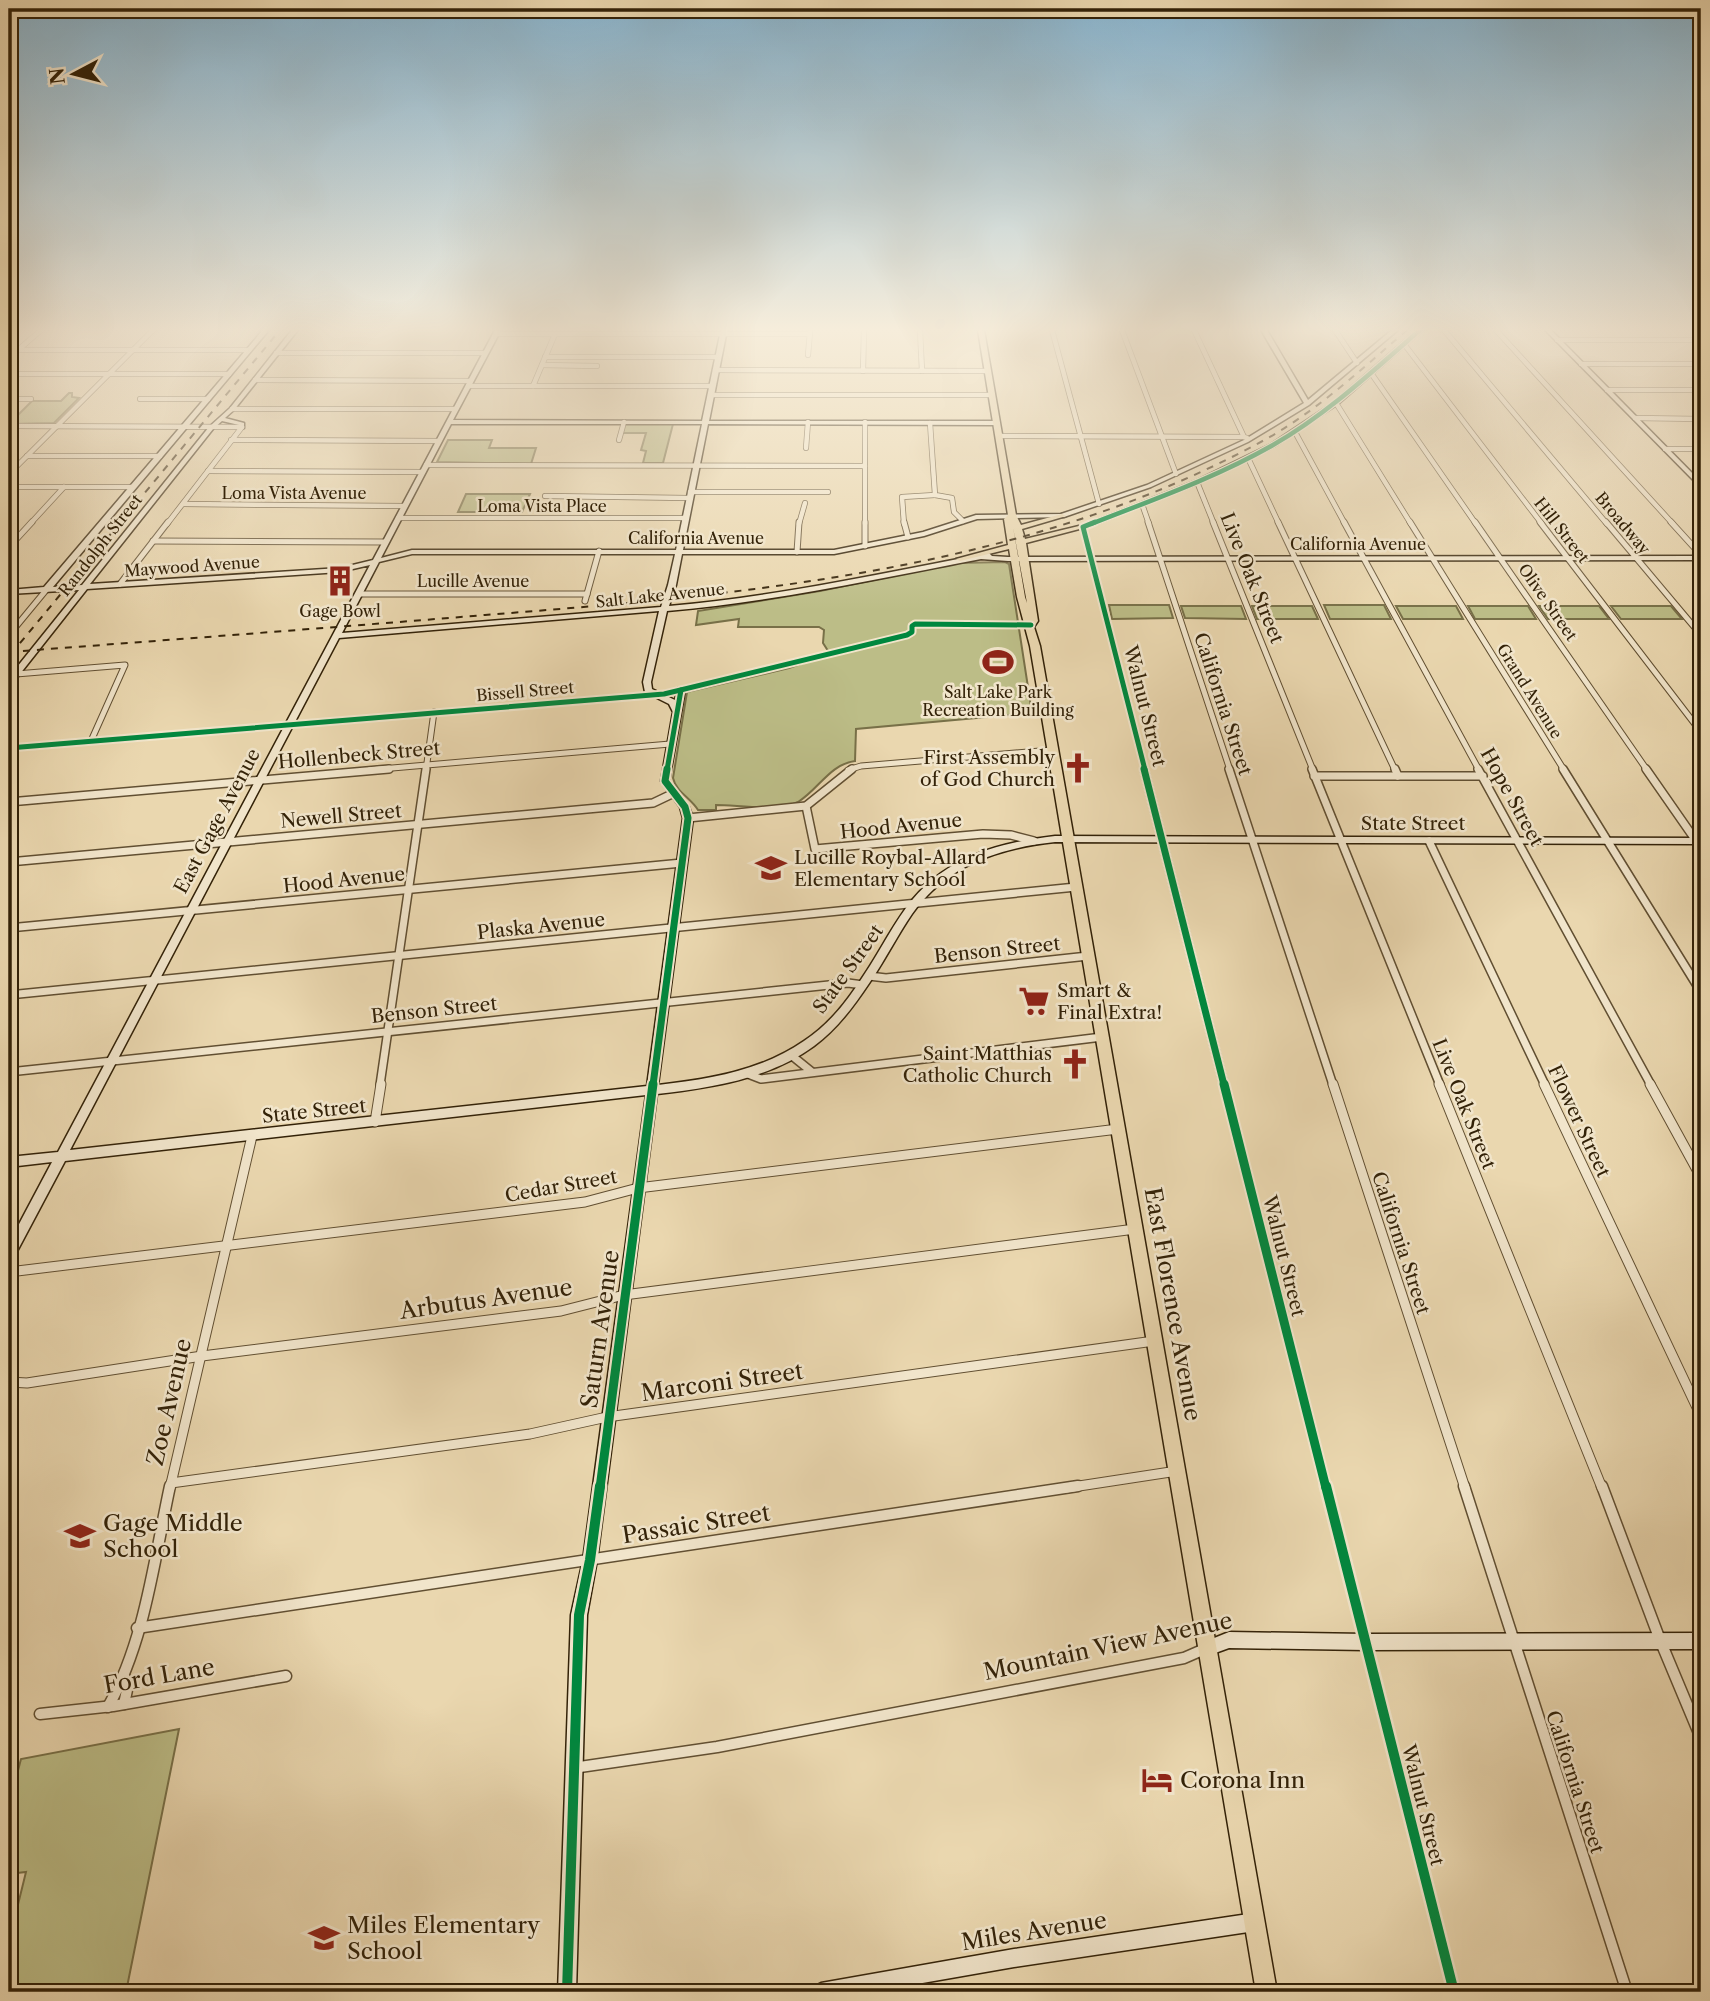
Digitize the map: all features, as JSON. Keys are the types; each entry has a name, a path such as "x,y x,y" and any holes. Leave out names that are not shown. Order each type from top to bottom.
{"main road":[{"path":"996,423 1012,515"},
{"name":"East Florence Avenue","path":"1016,544 1017,520 1012,515 1008,519 1019,558 1026,621 1031,625 1267,1992"},
{"path":"1018,528 1062,516"},
{"path":"960,559 1083,527"}],"street":[{"path":"9,474 60,423"},
{"name":"Randolph Street","path":"9,635 188,423"},
{"name":"Randolph Street","path":"9,682 216,423"},
{"path":"239,423 242,426"},
{"name":"East Gage Avenue","path":"9,1255 448,423"},
{"path":"620,440 624,423"},
{"path":"676,710 672,702 648,690 647,682 663,610 670,594 705,423"},
{"path":"806,448 808,423"},
{"path":"865,423 865,546"},
{"path":"930,423 936,495"},
{"path":"1076,423 1099,504"},
{"path":"1157,423 1176,474"},
{"path":"1240,423 1247,438"},
{"path":"1012,515 1062,516 1099,504 1176,474 1273,423"},
{"path":"1083,527 1197,482 1248,458 1307,423"},
{"name":"Grand Avenue","path":"1349,423 1701,992"},
{"name":"Olive Street","path":"1406,423 1700,843"},
{"name":"Hill Street","path":"1465,423 1701,732"},
{"name":"Broadway","path":"1523,423 1701,635"},
{"path":"1580,423 1701,557"},
{"path":"1640,423 1700,483"},
{"path":"9,426 242,426"},
{"path":"121,584 242,426"},
{"name":"Hope Street","path":"1295,432 1701,1177"},
{"path":"999,436 1247,438"},
{"path":"231,440 439,441"},
{"path":"1665,449 1701,449"},
{"path":"27,456 160,456"},
{"path":"1248,458 1398,776"},
{"path":"208,471 864,466"},
{"name":"Live Oak Street","path":"1197,482 1701,1738"},
{"path":"9,487 133,487"},
{"path":"9,547 64,487"},
{"path":"545,496 828,492"},
{"path":"908,537 904,530 902,497 936,495 952,498 954,512 963,521"},
{"path":"797,552 800,516 805,503"},
{"name":"California Street","path":"1142,504 1250,840 1414,1330 1627,1992"},
{"name":"Loma Vista Avenue","path":"183,505 405,506"},
{"name":"California Avenue","path":"376,560 412,552 834,552 908,537 984,516 1012,515"},
{"name":"Loma Vista Place","path":"398,517 685,518"},
{"name":"Walnut Street","path":"1083,527 1454,1992"},
{"path":"153,541 383,546 412,552"},
{"path":"585,601 599,551"},
{"name":"California Avenue","path":"1019,558 1701,557"},
{"name":"Salt Lake Avenue","path":"336,636 663,610 811,589 960,559 1019,558"},
{"name":"Maywood Avenue","path":"9,592 340,570 376,560"},
{"path":"340,570 371,569"},
{"name":"Lucille Avenue","path":"359,594 587,594"},
{"name":"Bissell Street","path":"9,748 655,694 787,666 818,654 910,634 915,624 1031,625"},
{"path":"16,674 125,665 91,741"},
{"path":"681,690 665,781 684,803 688,818 806,806 853,768 1052,750"},
{"path":"374,1122 434,712"},
{"name":"Hollenbeck Street","path":"9,802 670,744"},
{"path":"1314,776 1483,776"},
{"name":"Newell Street","path":"9,862 653,803 674,793"},
{"name":"Hood Avenue","path":"806,806 816,849 983,834 1011,835 1034,841"},
{"name":"Saturn Avenue","path":"567,1992 579,1615 590,1560 688,818"},
{"name":"State Street","path":"9,1162 711,1083 748,1074 791,1055 823,1033 850,1004 916,903 936,882 968,861 1000,849 1034,841 1068,839 1700,843"},
{"name":"Flower Street","path":"1429,841 1701,1416"},
{"name":"Hood Avenue","path":"9,928 682,863"},
{"name":"Plaska Avenue","path":"9,995 1076,887"},
{"name":"Benson Street","path":"9,1072 1088,956"},
{"path":"748,1074 761,1079 1102,1037"},
{"path":"791,1055 812,1072"},
{"name":"Cedar Street","path":"9,1272 585,1202 638,1188 1118,1129"},
{"name":"Zoe Avenue","path":"108,1707 125,1677 252,1136"},
{"name":"Arbutus Avenue","path":"9,1382 27,1383 202,1356 562,1311 624,1295 1135,1229"},
{"name":"Marconi Street","path":"171,1483 530,1434 607,1417 1154,1341"},
{"name":"Passaic Street","path":"137,1628 1177,1471"},
{"name":"Mountain View Avenue","path":"573,1768 794,1732 1184,1658 1229,1640 1701,1641"},
{"name":"Ford Lane","path":"40,1714 108,1707 286,1676"},
{"name":"Zoe Avenue","path":"124,1704 127,1690 125,1677"},
{"name":"Miles Avenue","path":"821,1992 1001,1960 1255,1922"}],"green space":[{"path":"625,423 673,424 663,463 643,463 646,451 641,450 646,433 622,433"},
{"path":"448,440 492,440 489,448 536,448 531,464 437,462"},
{"path":"466,494 530,494 522,512 458,512"},
{"path":"957,563 1009,564 1032,713 856,729 855,761 838,767 805,797 790,805 716,805 716,810 698,810 677,787 673,778 687,692 789,668 830,654 823,643 824,630 819,627 738,627 739,619 696,625 698,611 820,591"},
{"path":"1109,605 1169,605 1173,618 1112,619"},
{"path":"1324,605 1384,605 1391,619 1330,619"},
{"path":"1181,606 1241,606 1246,619 1185,618"},
{"path":"1252,606 1312,606 1318,619 1257,619"},
{"path":"1396,606 1456,606 1463,619 1403,619"},
{"path":"1468,606 1528,606 1536,619 1475,619"},
{"path":"1539,606 1599,606 1609,619 1548,619"},
{"path":"1611,606 1671,606 1682,619 1621,619"},
{"path":"179,1729 126,1992 9,1992 9,1941 26,1872 9,1874 9,1805 21,1759"}],"railway":[{"path":"13,652 202,423"},
{"path":"13,652 585,607 787,585 887,568 986,546 1083,518 1177,483 1292,423"}],"cycle path":[{"path":"1305,423 1273,445 1197,482 1083,527 1454,1992"},
{"path":"9,748 664,694 907,635 912,632 912,626 915,624 1031,625"},
{"path":"567,1992 579,1615 590,1560 688,818 682,802 665,781 681,690"}],"place":[{"name":"Gage Bowl","path":"340,581"},
{"name":"Salt Lake Park Recreation Building","path":"998,662"},
{"name":"First Assembly of God Church","path":"1078,768"},
{"name":"Lucille Roybal-Allard Elementary School","path":"771,868"},
{"name":"Smart & Final Extra!","path":"1034,1001"},
{"name":"Saint Matthias Catholic Church","path":"1075,1064"},
{"name":"Gage Middle School","path":"80,1536"},
{"name":"Corona Inn","path":"1157,1780"},
{"name":"Miles Elementary School","path":"324,1938"}]}
